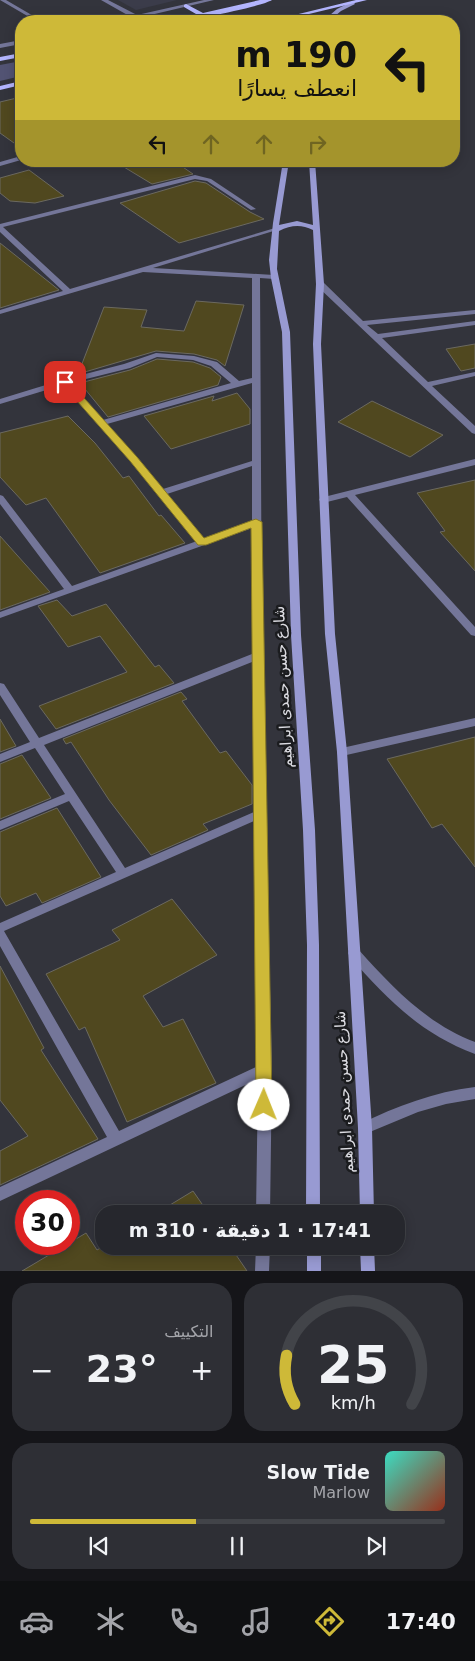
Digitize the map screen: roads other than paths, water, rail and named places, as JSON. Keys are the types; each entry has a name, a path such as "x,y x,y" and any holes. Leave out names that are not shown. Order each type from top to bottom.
{"main road":[{"path":"186,6 203,15 269,0"},
{"path":"298,15 364,0"},
{"path":"333,15 353,2"},
{"path":"0,59 15,56"},
{"path":"0,88 15,85"},
{"name":"شارع حسن حمدى ابراهيم","path":"285,167 273,260 274,277 285,317 286,332 296,635 309,830 313,945 313,1205"},
{"name":"شارع حسن حمدى ابراهيم","path":"312,167 320,284 317,344 323,500 330,634 342,752 365,1128 366,1205"},
{"path":"276,229 292,224 311,226 317,229"},
{"path":"314,1255 314,1271"},
{"path":"367,1255 368,1271"}],"street":[{"path":"2,0 28,15"},
{"path":"104,0 132,15"},
{"path":"145,15 211,0"},
{"path":"0,46 15,43"},
{"path":"0,164 15,160"},
{"path":"0,227 195,177 209,180 254,209"},
{"path":"0,227 67,290"},
{"path":"0,312 67,290 276,229"},
{"path":"137,270 274,277"},
{"path":"256,276 257,656 265,1068 263,1205"},
{"path":"320,284 475,431"},
{"path":"361,323 475,312"},
{"path":"376,337 475,323"},
{"path":"0,402 65,382 127,366 156,355 194,358 214,364 238,385"},
{"path":"426,384 475,374"},
{"path":"102,423 256,379"},
{"path":"65,382 202,542"},
{"path":"161,493 257,462"},
{"path":"323,500 475,462"},
{"path":"349,493 475,633"},
{"path":"0,498 70,590"},
{"path":"0,614 256,522"},
{"path":"0,758 257,656"},
{"path":"0,688 123,874"},
{"path":"342,752 475,722"},
{"path":"0,826 71,796"},
{"path":"0,928 260,814"},
{"path":"0,935 116,1139"},
{"path":"354,953 382,986 417,1016 458,1043 475,1048"},
{"path":"0,1194 265,1068"},
{"path":"365,1128 400,1111 435,1100 475,1093"},
{"path":"262,1271 263,1255"}]}
